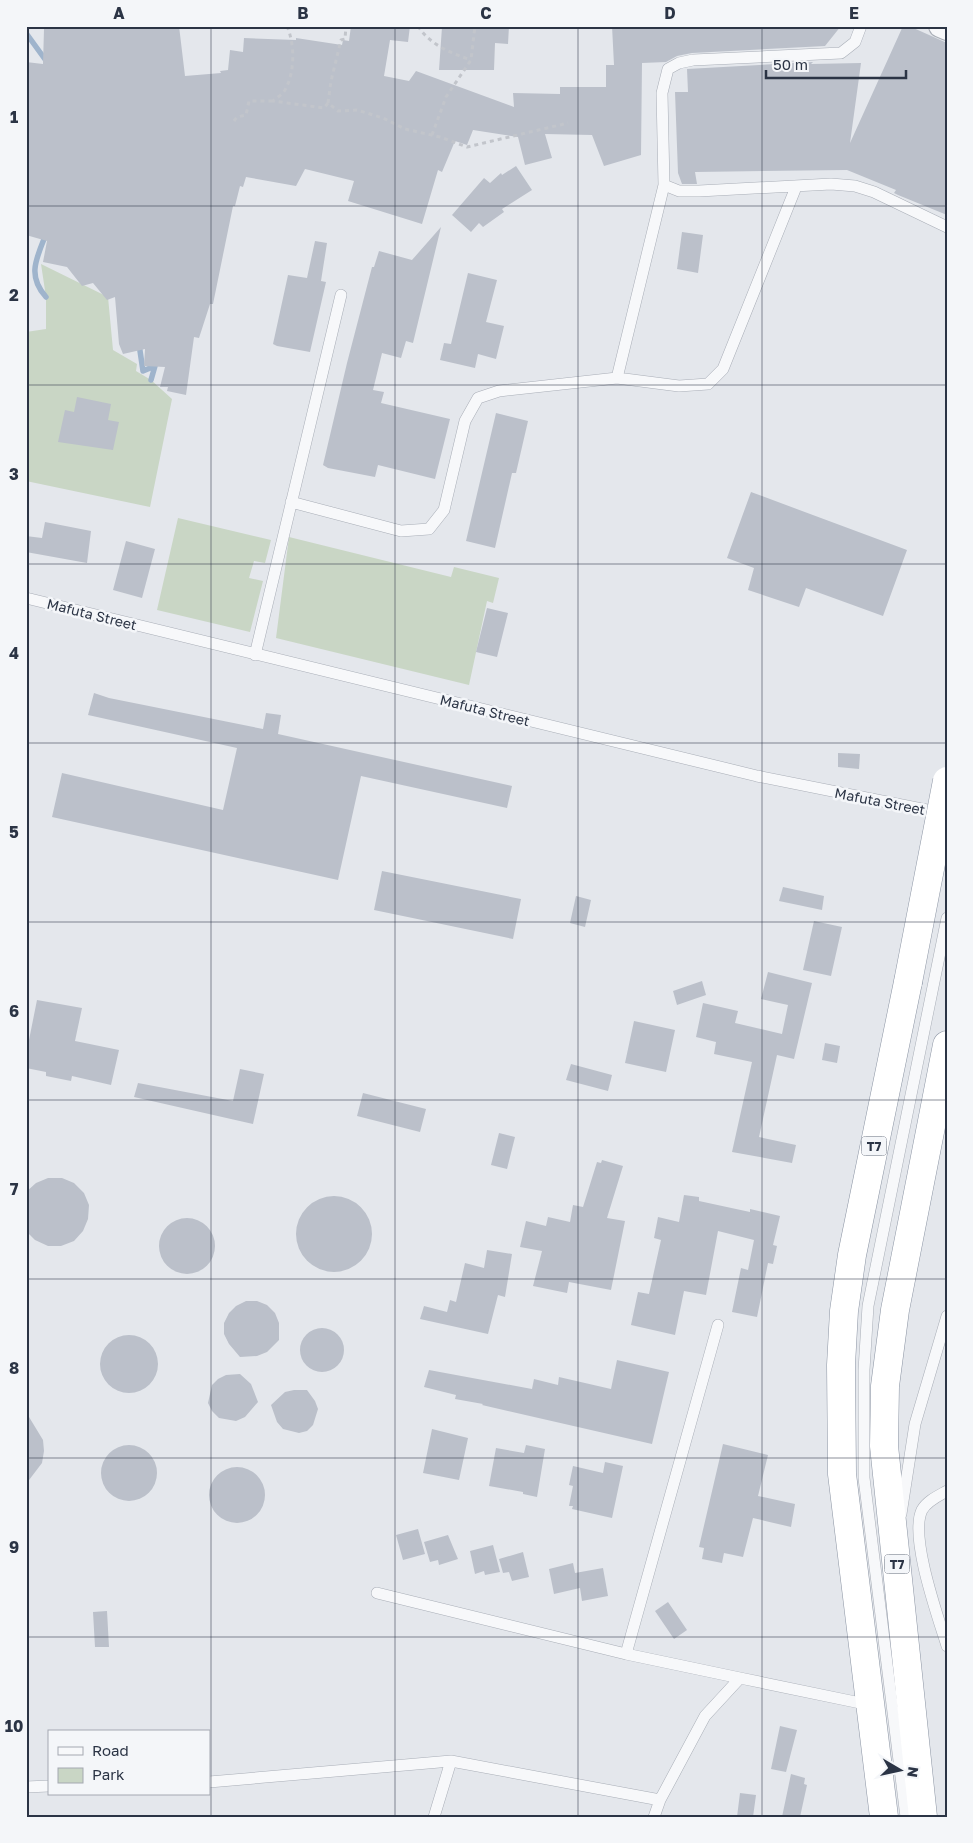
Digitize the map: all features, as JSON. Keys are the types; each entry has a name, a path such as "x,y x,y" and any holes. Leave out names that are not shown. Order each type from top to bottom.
{"highway":[{"name":"T7","path":"884,1817 842,1474 840,1366 844,1311 852,1255 920,984 947,781"},
{"name":"T7","path":"923,1817 884,1446 885,1386 895,1310 947,1045"}],"street":[{"path":"940,26 947,29"}],"lane":[{"path":"617,378 664,185 662,93 668,69 679,63 693,60 841,53 855,42 861,26"},
{"path":"664,185 679,191 831,184 855,186 874,192 947,227"},
{"path":"291,502 401,531 429,528 444,510 465,421 478,398 499,391 617,378 680,386 708,384 723,369 796,187"},
{"path":"255,655 341,295"},
{"name":"Mafuta Street","path":"26,598 756,776 947,814"},
{"path":"906,1817 864,1478 864,1370 868,1306 920,984 947,918"},
{"path":"896,1553 915,1424 947,1316"},
{"path":"626,1654 718,1325"},
{"path":"947,1491 927,1503 921,1511 919,1537 925,1572 947,1646"},
{"path":"377,1593 626,1654 871,1706"},
{"path":"654,1817 660,1800 705,1716 740,1678"},
{"path":"899,1759 901,1817"},
{"path":"210,1782 451,1761 660,1800"},
{"path":"434,1817 451,1761"},
{"path":"26,1787 48,1786"}],"path":[{"path":"273,101 284,91 292,66 292,37 288,26"},
{"path":"234,121 237,117 246,114 250,101 273,101 324,108 328,103 341,40 345,39 346,26"},
{"path":"418,26 424,35 449,52 471,60"},
{"path":"432,135 446,97 471,60 475,26"},
{"path":"328,103 338,111 357,110 383,118 405,129 432,135 467,147 568,123"}],"green space":[{"path":"41,264 108,297 113,350 137,364 136,371 151,380 172,399 150,507 26,481 26,332 46,329 46,297"},
{"path":"178,518 271,540 265,563 254,561 249,578 263,581 250,632 157,610"},
{"path":"289,537 451,577 454,567 499,578 493,603 487,601 469,685 276,638"}],"building":[{"path":"95,26 179,26 185,76 221,73 220,71 228,70 230,50 243,52 244,38 296,40 296,38 342,45 343,40 349,41 351,26 410,26 408,42 390,40 384,76 409,81 416,71 514,107 513,93 560,94 560,87 606,87 606,65 614,65 612,26 841,26 825,46 692,53 677,56 666,62 642,63 641,155 604,166 592,135 545,134 552,158 525,165 518,137 473,130 467,145 455,141 442,172 438,170 422,224 348,201 354,181 305,169 296,186 246,177 243,187 240,186 235,206 233,206 213,304 210,304 199,338 194,337 186,395 167,391 168,387 160,387 165,367 144,366 145,349 123,354 119,344 115,297 107,300 93,283 82,286 67,267 43,262 47,241 26,235 26,62 43,64 44,29"},
{"path":"509,26 508,44 495,43 494,70 439,70 442,27"},
{"path":"903,26 909,26 947,43 947,215 898,195 894,193 896,190 847,170 695,172 697,184 682,184 678,173 675,92 688,92 687,69 813,62 811,64 861,63 850,143"},
{"path":"516,166 532,190 502,209 504,212 483,227 479,223 471,232 452,215 484,178 490,183 501,173 502,175"},
{"path":"441,227 413,343 406,341 401,358 382,353 373,390 384,392 381,403 450,419 435,479 378,465 375,477 328,468 323,465 372,267 374,267 379,251 412,260"},
{"path":"682,232 703,235 698,273 677,269"},
{"path":"315,241 327,243 321,281 326,282 310,352 277,346 273,344 288,275 307,278"},
{"path":"468,273 497,280 486,322 504,326 496,359 478,354 475,368 440,360 444,343 451,344"},
{"path":"77,397 111,404 108,420 119,422 113,450 58,442 65,410 74,412"},
{"path":"496,413 528,421 516,473 512,473 495,548 466,541"},
{"path":"751,492 907,550 883,616 806,588 799,607 748,590 754,568 727,558"},
{"path":"45,522 91,531 87,563 26,552 26,536 42,538"},
{"path":"126,541 155,549 142,598 113,590"},
{"path":"487,608 508,613 497,657 476,652"},
{"path":"94,693 109,698 263,729 266,713 281,715 278,734 512,786 507,808 361,776 338,880 52,817 62,773 223,810 237,748 88,715"},
{"path":"838,753 860,754 859,769 838,767"},
{"path":"382,871 521,899 513,939 374,910"},
{"path":"783,887 824,896 822,910 779,901"},
{"path":"576,896 591,900 585,927 570,923"},
{"path":"814,921 842,927 831,976 803,970"},
{"path":"768,972 812,983 794,1059 777,1055 759,1137 796,1145 792,1163 732,1152 752,1062 714,1054 716,1042 696,1037 703,1003 738,1011 735,1023 782,1034 788,1005 761,999"},
{"path":"702,981 706,995 677,1005 673,991"},
{"path":"37,1000 82,1008 75,1041 119,1050 111,1085 72,1076 71,1081 46,1076 46,1072 26,1068 26,1055"},
{"path":"634,1021 675,1030 666,1072 625,1063"},
{"path":"825,1043 840,1046 837,1063 822,1060"},
{"path":"571,1064 612,1075 608,1091 566,1080"},
{"path":"240,1069 264,1074 253,1124 134,1097 138,1083 233,1101"},
{"path":"363,1093 426,1109 420,1132 357,1116"},
{"path":"499,1133 515,1137 507,1169 491,1165"},
{"path":"602,1160 623,1166 607,1218 625,1221 611,1290 569,1282 567,1293 533,1286 542,1251 520,1247 526,1221 546,1226 548,1217 570,1222 573,1205 583,1207 597,1162 601,1163"},
{"path":"48,1178 62,1178 74,1183 84,1193 89,1205 88,1219 83,1231 74,1241 61,1246 48,1246 35,1240 26,1231 26,1192 36,1183"},
{"path":"684,1195 699,1197 699,1201 750,1212 750,1209 780,1216 773,1245 777,1246 773,1264 768,1263 757,1317 732,1312 741,1268 748,1270 754,1240 718,1231 706,1295 684,1291 675,1335 631,1325 638,1292 649,1294 661,1240 654,1238 658,1217 679,1222"},
{"path":"334,1196 349,1199 361,1207 369,1219 372,1234 369,1249 361,1261 349,1269 334,1272 319,1269 307,1261 299,1249 296,1234 299,1219 307,1207 319,1199"},
{"path":"187,1218 198,1220 207,1226 213,1235 215,1246 213,1257 207,1266 198,1272 187,1274 176,1272 167,1266 161,1257 159,1246 161,1235 167,1226 176,1220"},
{"path":"487,1250 512,1254 505,1297 498,1295 488,1334 420,1319 424,1306 447,1312 450,1300 456,1302 465,1263 484,1268"},
{"path":"246,1301 257,1301 267,1305 275,1313 279,1323 279,1340 267,1352 257,1356 240,1357 229,1344 224,1334 224,1323 229,1313 236,1306"},
{"path":"326,1328 338,1334 343,1341 343,1359 338,1366 331,1371 318,1372 306,1366 301,1359 300,1346 306,1334 313,1329"},
{"path":"129,1335 145,1340 153,1348 158,1364 153,1380 145,1388 129,1393 113,1388 105,1380 100,1364 105,1348 113,1340"},
{"path":"617,1360 669,1372 652,1444 455,1399 456,1395 424,1387 429,1370 532,1389 534,1379 558,1385 559,1377 611,1389"},
{"path":"240,1374 251,1384 258,1402 245,1417 236,1421 219,1418 212,1411 208,1403 212,1385 226,1375"},
{"path":"307,1390 318,1409 313,1425 307,1431 299,1433 283,1429 277,1422 271,1405 285,1392"},
{"path":"26,1412 43,1440 44,1451 42,1463 26,1484"},
{"path":"432,1429 468,1438 459,1480 423,1473"},
{"path":"723,1444 768,1455 758,1496 795,1504 791,1527 753,1518 743,1557 724,1553 722,1563 702,1559 704,1548 699,1547"},
{"path":"123,1445 135,1445 145,1449 153,1457 157,1473 153,1489 145,1497 135,1501 123,1501 113,1497 105,1489 101,1479 101,1467 105,1457 113,1449"},
{"path":"526,1445 545,1449 537,1497 523,1494 523,1492 489,1486 496,1448 524,1453"},
{"path":"605,1462 623,1466 612,1518 572,1509 573,1506 569,1506 573,1486 569,1485 573,1466 603,1473"},
{"path":"237,1467 248,1469 257,1475 263,1484 265,1495 263,1506 257,1515 248,1521 237,1523 226,1521 217,1515 211,1506 209,1495 211,1484 217,1475 226,1469"},
{"path":"418,1529 425,1554 403,1560 396,1535"},
{"path":"448,1535 458,1559 439,1565 438,1560 430,1562 424,1542"},
{"path":"493,1545 500,1572 485,1575 484,1571 475,1574 470,1551"},
{"path":"523,1552 529,1577 512,1581 509,1572 503,1573 499,1559"},
{"path":"573,1563 575,1573 603,1568 608,1596 582,1601 580,1588 554,1594 549,1569"},
{"path":"668,1602 687,1630 674,1639 655,1611"},
{"path":"107,1611 109,1647 95,1647 93,1612"},
{"path":"780,1726 797,1730 786,1772 771,1769"},
{"path":"791,1774 805,1778 804,1784 807,1785 800,1817 782,1817"},
{"path":"740,1793 756,1795 753,1817 737,1817"}],"waterway":[{"path":"26,33 47,62"},
{"path":"46,234 39,251 35,274 40,289 46,297"},
{"path":"139,344 143,371 155,366 151,380"}]}
